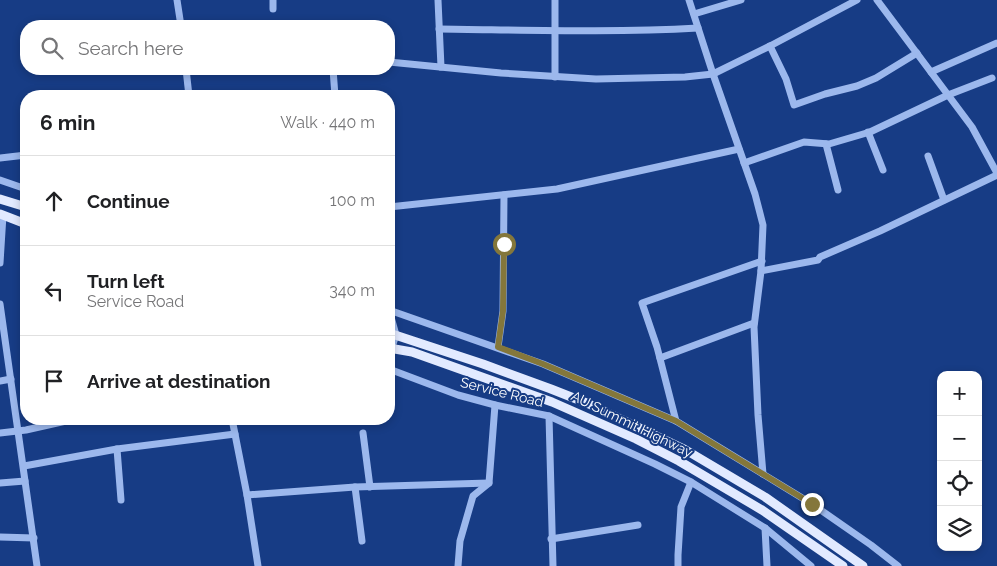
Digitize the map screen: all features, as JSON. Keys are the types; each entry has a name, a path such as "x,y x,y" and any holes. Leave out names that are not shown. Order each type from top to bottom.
{"main road":[{"path":"0,199 20,205"},
{"path":"1,214 20,222"},
{"name":"AU Summit Highway","path":"395,335 551,389 588,404 684,449 765,497 863,566"},
{"name":"AU Summit Highway","path":"395,351 412,352 552,402 636,439 679,461 762,510 843,566"}],"street":[{"path":"177,0 179,20"},
{"path":"273,0 273,9"},
{"path":"438,0 441,67"},
{"path":"555,0 555,76"},
{"path":"689,0 755,194 763,225 761,272 754,323 763,474"},
{"path":"694,14 741,0"},
{"path":"395,63 501,73 596,79 713,74 857,0"},
{"path":"761,272 818,260 820,257 880,231 997,174 972,127 877,0"},
{"path":"439,29 555,31 698,28"},
{"path":"931,72 997,43"},
{"path":"770,46 786,79 794,104 857,86 876,78 917,53"},
{"path":"187,75 188,90"},
{"path":"333,75 335,90"},
{"path":"744,163 804,142 829,144 868,132 948,95 992,78"},
{"path":"868,132 883,170"},
{"path":"826,144 838,190"},
{"path":"395,206 557,189 739,149"},
{"path":"0,158 20,156"},
{"path":"928,156 944,200"},
{"path":"0,180 20,187"},
{"path":"498,347 503,311 504,195"},
{"path":"0,264 1,214"},
{"path":"676,421 660,358 642,303 762,261"},
{"path":"0,304 37,566"},
{"path":"395,312 543,364 676,421 812,504 898,566"},
{"path":"660,358 754,323"},
{"name":"Service Road","path":"395,371 458,395 548,416 655,464 691,482 765,528 811,566"},
{"path":"0,381 11,379"},
{"path":"458,566 460,541 473,496 489,483 495,405"},
{"path":"548,416 553,566"},
{"path":"0,433 48,425"},
{"path":"233,425 258,566"},
{"path":"363,433 370,487"},
{"path":"24,466 116,449 235,434"},
{"path":"116,449 121,500"},
{"path":"0,483 25,481"},
{"path":"678,566 681,507 691,482"},
{"path":"247,495 356,487 489,483"},
{"path":"356,487 362,540"},
{"path":"551,539 638,525"},
{"path":"765,528 768,566"},
{"path":"0,537 34,538"}],"route":[{"path":"504,244 503,311 498,347 543,364 676,421 812,504"}]}
